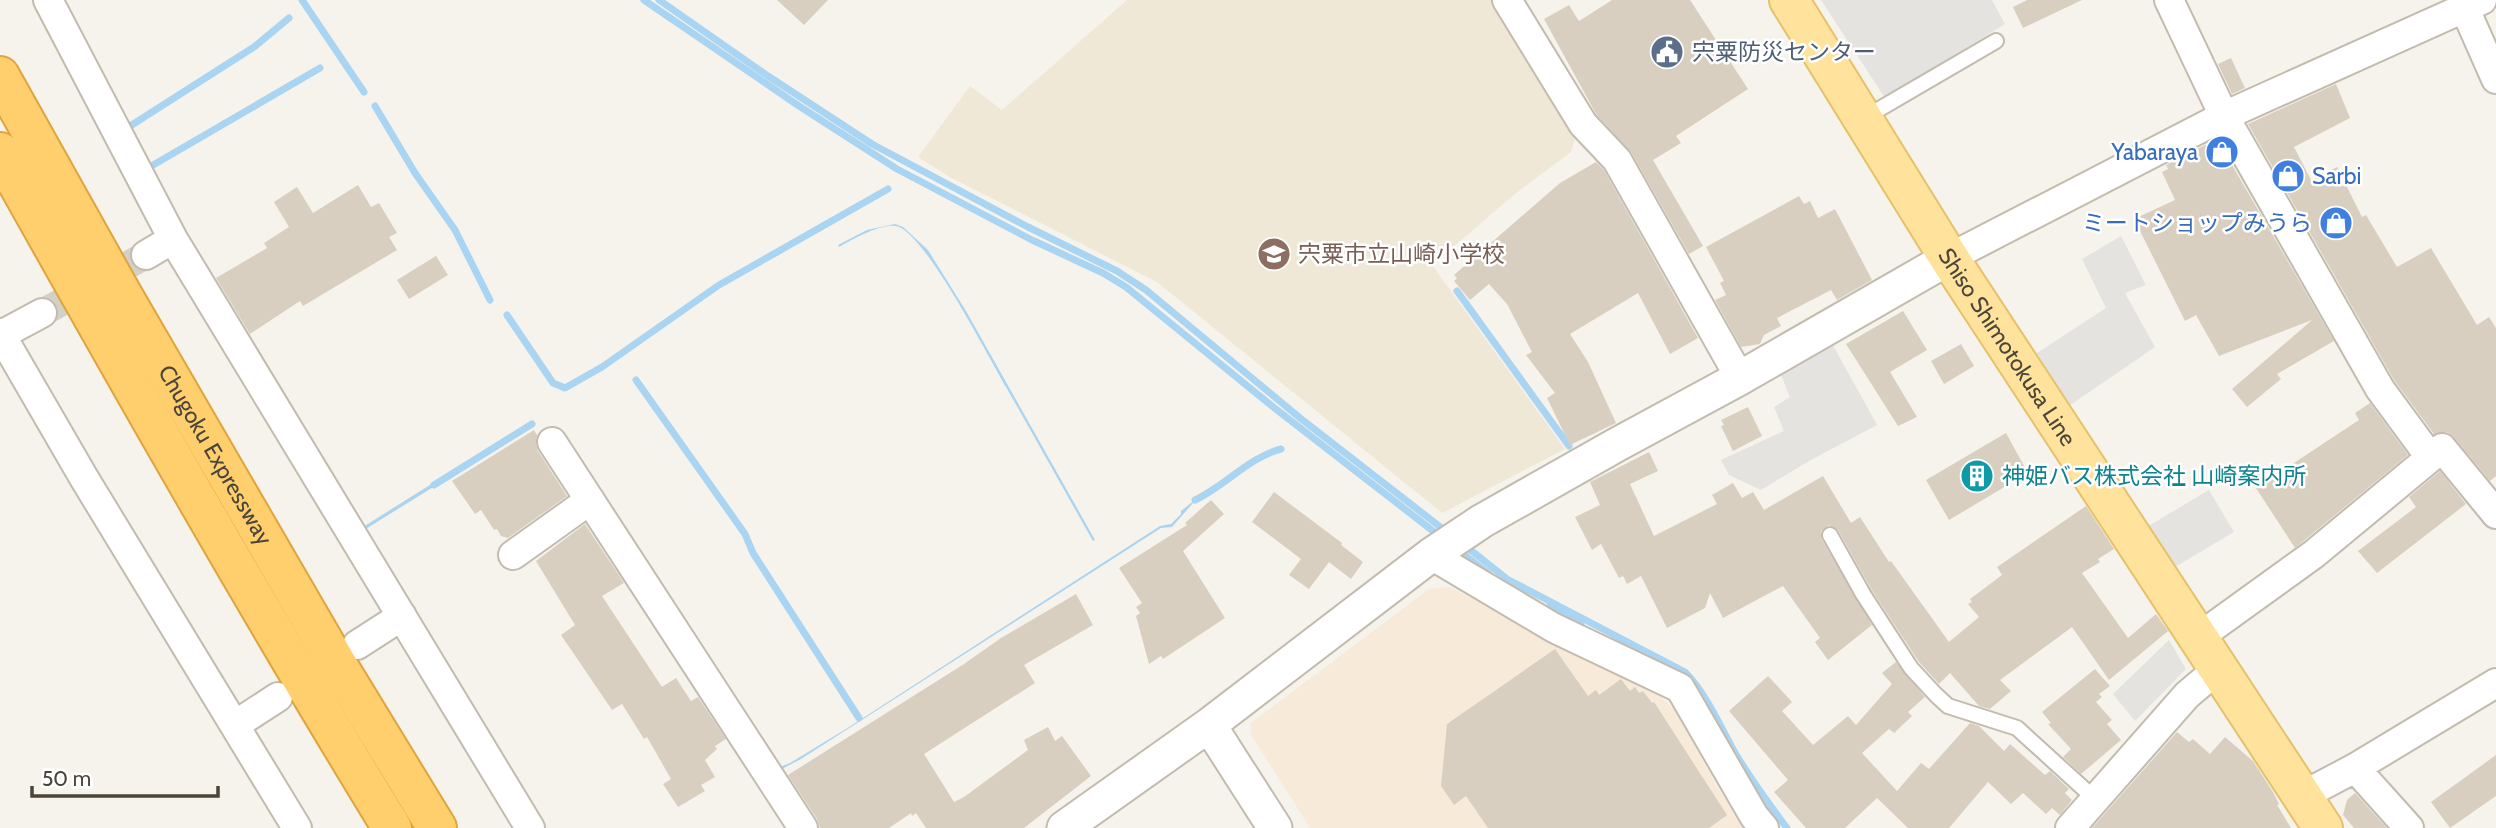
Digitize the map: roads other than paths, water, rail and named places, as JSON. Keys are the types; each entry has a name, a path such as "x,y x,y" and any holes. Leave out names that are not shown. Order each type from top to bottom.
{"highway":[{"name":"Chugoku Expressway","path":"0,76 122,295 338,666 438,828"},
{"name":"Chugoku Expressway","path":"0,152 295,670 392,828"}],"main road":[{"name":"Shiso Shimotokusa Line","path":"1789,0 1948,258 2323,828"}],"street":[{"path":"48,0 173,239 530,828"},
{"path":"1507,0 1583,124 1617,160 1740,378"},
{"path":"2169,0 2224,116 2380,388 2430,457"},
{"path":"1064,828 1209,725 1432,555 1533,491 1740,378 1948,258 2224,116 2476,3 2496,79"},
{"path":"146,255 173,239"},
{"path":"42,313 1,334 297,828"},
{"path":"552,442 803,828"},
{"path":"2199,637 2314,554 2442,448 2492,498"},
{"path":"513,555 590,500"},
{"path":"1432,555 1554,628 1680,688 1754,817 1764,828"},
{"path":"357,645 401,616"},
{"path":"2070,828 2187,695 2219,668"},
{"path":"2302,796 2356,768 2496,683"},
{"path":"235,725 278,697"},
{"path":"1209,725 1275,828"},
{"path":"2356,768 2409,828"}],"lane":[{"path":"1863,119 1996,41"},
{"path":"1830,535 1863,594 1904,657 1936,695 1948,706 2017,728 2095,799"}],"water":[{"path":"895,224 903,227 928,250 966,311 1095,540 1093,541 957,300 911,236 893,226 868,232 839,247 838,245 867,230"},
{"path":"441,478 443,481 356,535 355,532"},
{"path":"1201,495 1204,498 1194,502 1172,527 1161,528 801,759 780,770 775,769 790,763 846,729 1160,526 1171,524 1181,511"}],"waterway":[{"path":"302,0 364,92"},
{"path":"644,0 897,169 1126,287 1272,406 1442,538"},
{"path":"659,0 872,144 1117,271 1146,290 1300,418 1448,533"},
{"path":"127,128 254,47 289,18"},
{"path":"148,168 320,68"},
{"path":"375,106 415,173 455,230 490,300"},
{"path":"507,315 553,383 565,388 602,367 719,285 888,189"},
{"path":"1457,291 1569,446"},
{"path":"636,380 745,534 753,553 859,718"},
{"path":"434,485 532,424"},
{"path":"1195,500 1247,465 1281,449"},
{"path":"1463,544 1507,579 1685,672 1706,700 1746,771 1787,828"},
{"path":"1457,549 1489,574"},
{"path":"1548,608 1581,625"}],"tunnel":[{"path":"42,313 146,255"}],"place":[{"name":"宍粟防災センター","path":"1667,52"},
{"name":"Yabaraya","path":"2222,152"},
{"name":"Sarbi","path":"2288,176"},
{"name":"ミートショップみうら","path":"2336,223"},
{"name":"宍粟市立山崎小学校","path":"1274,254"},
{"name":"神姫バス株式会社 山崎案内所","path":"1977,476"}]}
